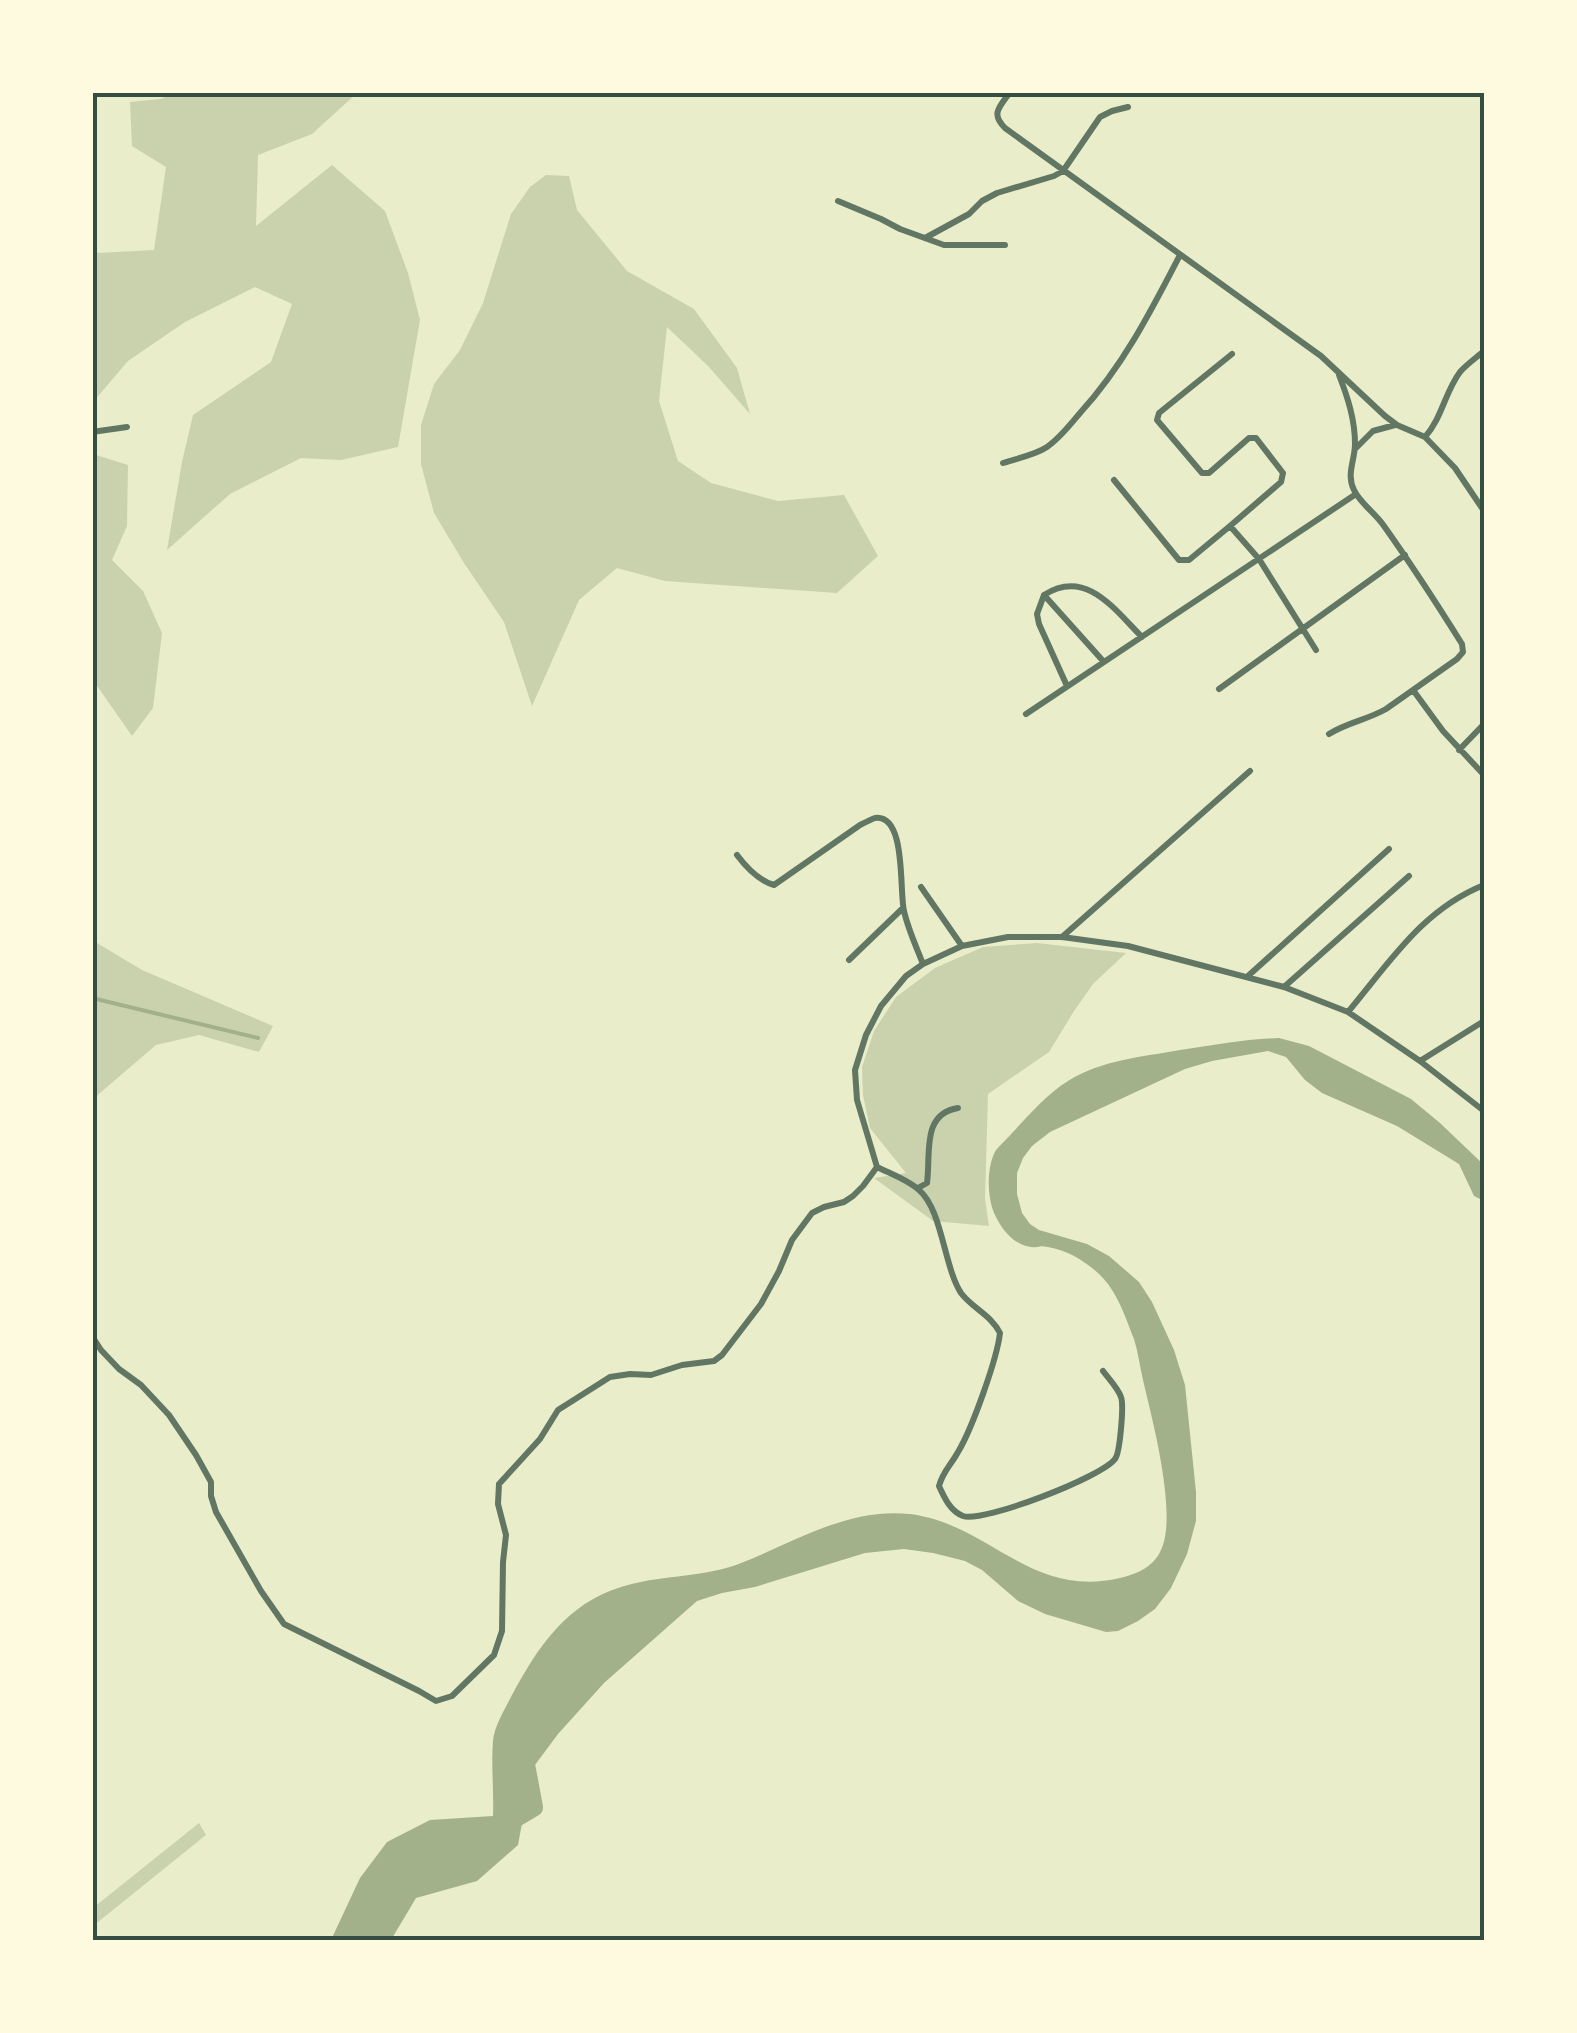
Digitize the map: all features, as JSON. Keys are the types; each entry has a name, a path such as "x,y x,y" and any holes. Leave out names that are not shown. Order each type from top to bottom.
{"street":[{"path":"1010,92 996,114 998,121 1300,340 1397,425 1426,437 1456,468 1484,510"},
{"path":"925,238 970,214 997,193 1063,171 1100,117 1128,107"},
{"path":"838,201 925,238 956,246 1005,246"},
{"path":"1004,463 1044,450 1085,408 1136,338 1180,254"},
{"path":"1426,437 1457,376 1484,351"},
{"path":"1114,480 1179,560 1189,560 1281,482 1283,473 1256,438 1248,438 1209,473 1202,473 1157,420 1157,416 1232,354"},
{"path":"1329,734 1344,724 1376,715 1463,652 1462,644 1405,555 1352,486 1352,415 1338,372"},
{"path":"1355,449 1374,431 1397,425"},
{"path":"92,432 127,427"},
{"path":"1026,714 1356,494"},
{"path":"1230,526 1259,559 1316,650"},
{"path":"1219,689 1405,555"},
{"path":"1068,686 1038,624 1037,614 1044,595 1068,585 1081,586 1096,593 1142,636"},
{"path":"1044,595 1104,662"},
{"path":"1413,690 1459,750 1484,775"},
{"path":"1459,750 1484,724"},
{"path":"1062,937 1250,771"},
{"path":"737,855 774,884 860,824 883,819 897,839 903,908 924,964"},
{"path":"1247,976 1389,850"},
{"path":"1284,987 1410,876"},
{"path":"1348,1012 1424,922 1450,901 1484,885"},
{"path":"921,887 962,946"},
{"path":"848,960 903,908"},
{"path":"1104,1371 1122,1398 1120,1449 1115,1459 1090,1476 1008,1510 966,1518 953,1510 939,1486 943,1472 958,1453 976,1408 1000,1332 963,1296 925,1197 918,1188 877,1167 856,1100 855,1070 866,1035 881,1006 906,976 962,946 1008,936 1062,937 1128,946 1284,987 1348,1012 1484,1110"},
{"path":"1420,1061 1484,1021"},
{"path":"918,1188 928,1183 933,1124 947,1110 958,1108"},
{"path":"92,1336 119,1369 169,1414 211,1482 216,1512 284,1624 436,1702 452,1696 494,1655 502,1631 506,1535 498,1504 499,1484 540,1440 558,1410 610,1377 651,1375 682,1365 714,1361 722,1355 762,1304 792,1240 812,1213 844,1202 864,1186 877,1167"}],"shaded area":[{"path":"178,92 357,93 312,134 258,155 256,226 332,165 385,211 420,320 398,447 341,460 301,458 230,494 167,550 193,415 271,362 292,304 255,287 185,322 128,361 93,402 93,246 98,253 154,250 166,167 132,146 130,102 160,99"},
{"path":"546,175 569,176 577,210 627,271 694,309 737,368 750,414 667,327 659,401 678,461 711,483 778,501 844,495 878,556 837,593 665,581 617,568 579,600 532,706 504,622 434,513 421,464 421,425 434,384 460,350 483,303 511,214 530,187"},
{"path":"93,454 128,465 127,526 112,560 143,591 162,633 153,708 132,736 93,680"},
{"path":"92,940 142,970 273,1026 259,1052 199,1035 156,1045 93,1099"},
{"path":"1037,943 1126,953 1093,984 1049,1052 988,1094 985,1199 989,1226 933,1221 874,1178 906,1173 870,1128 862,1067 874,1031 896,997 935,968 983,947"},
{"path":"1279,1038 1309,1046 1411,1099 1484,1165 1484,1201 1474,1196 1459,1164 1397,1126 1322,1093 1286,1057 1268,1051 1185,1069 1050,1132 1032,1146 1017,1173 1022,1213 1039,1230 1087,1244 1109,1256 1139,1282 1174,1350 1185,1385 1196,1521 1187,1554 1171,1588 1155,1609 1118,1631 1106,1632 1045,1614 1018,1601 982,1570 965,1561 904,1549 865,1553 697,1601 604,1683 532,1769 518,1845 477,1881 416,1898 391,1940 331,1940 360,1878 387,1842 430,1820 493,1816 493,1741 500,1718 543,1644 569,1616 602,1595 635,1583 736,1565 820,1529 886,1513 938,1520 1035,1570 1060,1578 1088,1582 1120,1578 1153,1562 1165,1536 1165,1493 1137,1349 1124,1313 1094,1269 1055,1248 1025,1246 1005,1231 990,1200 990,1165 996,1150 1039,1105 1081,1074 1137,1057"},
{"path":"199,1823 206,1835 93,1926 93,1908"}],"waterway":[{"path":"92,998 258,1038"},
{"path":"501,1826 533,1807 524,1759"}]}
